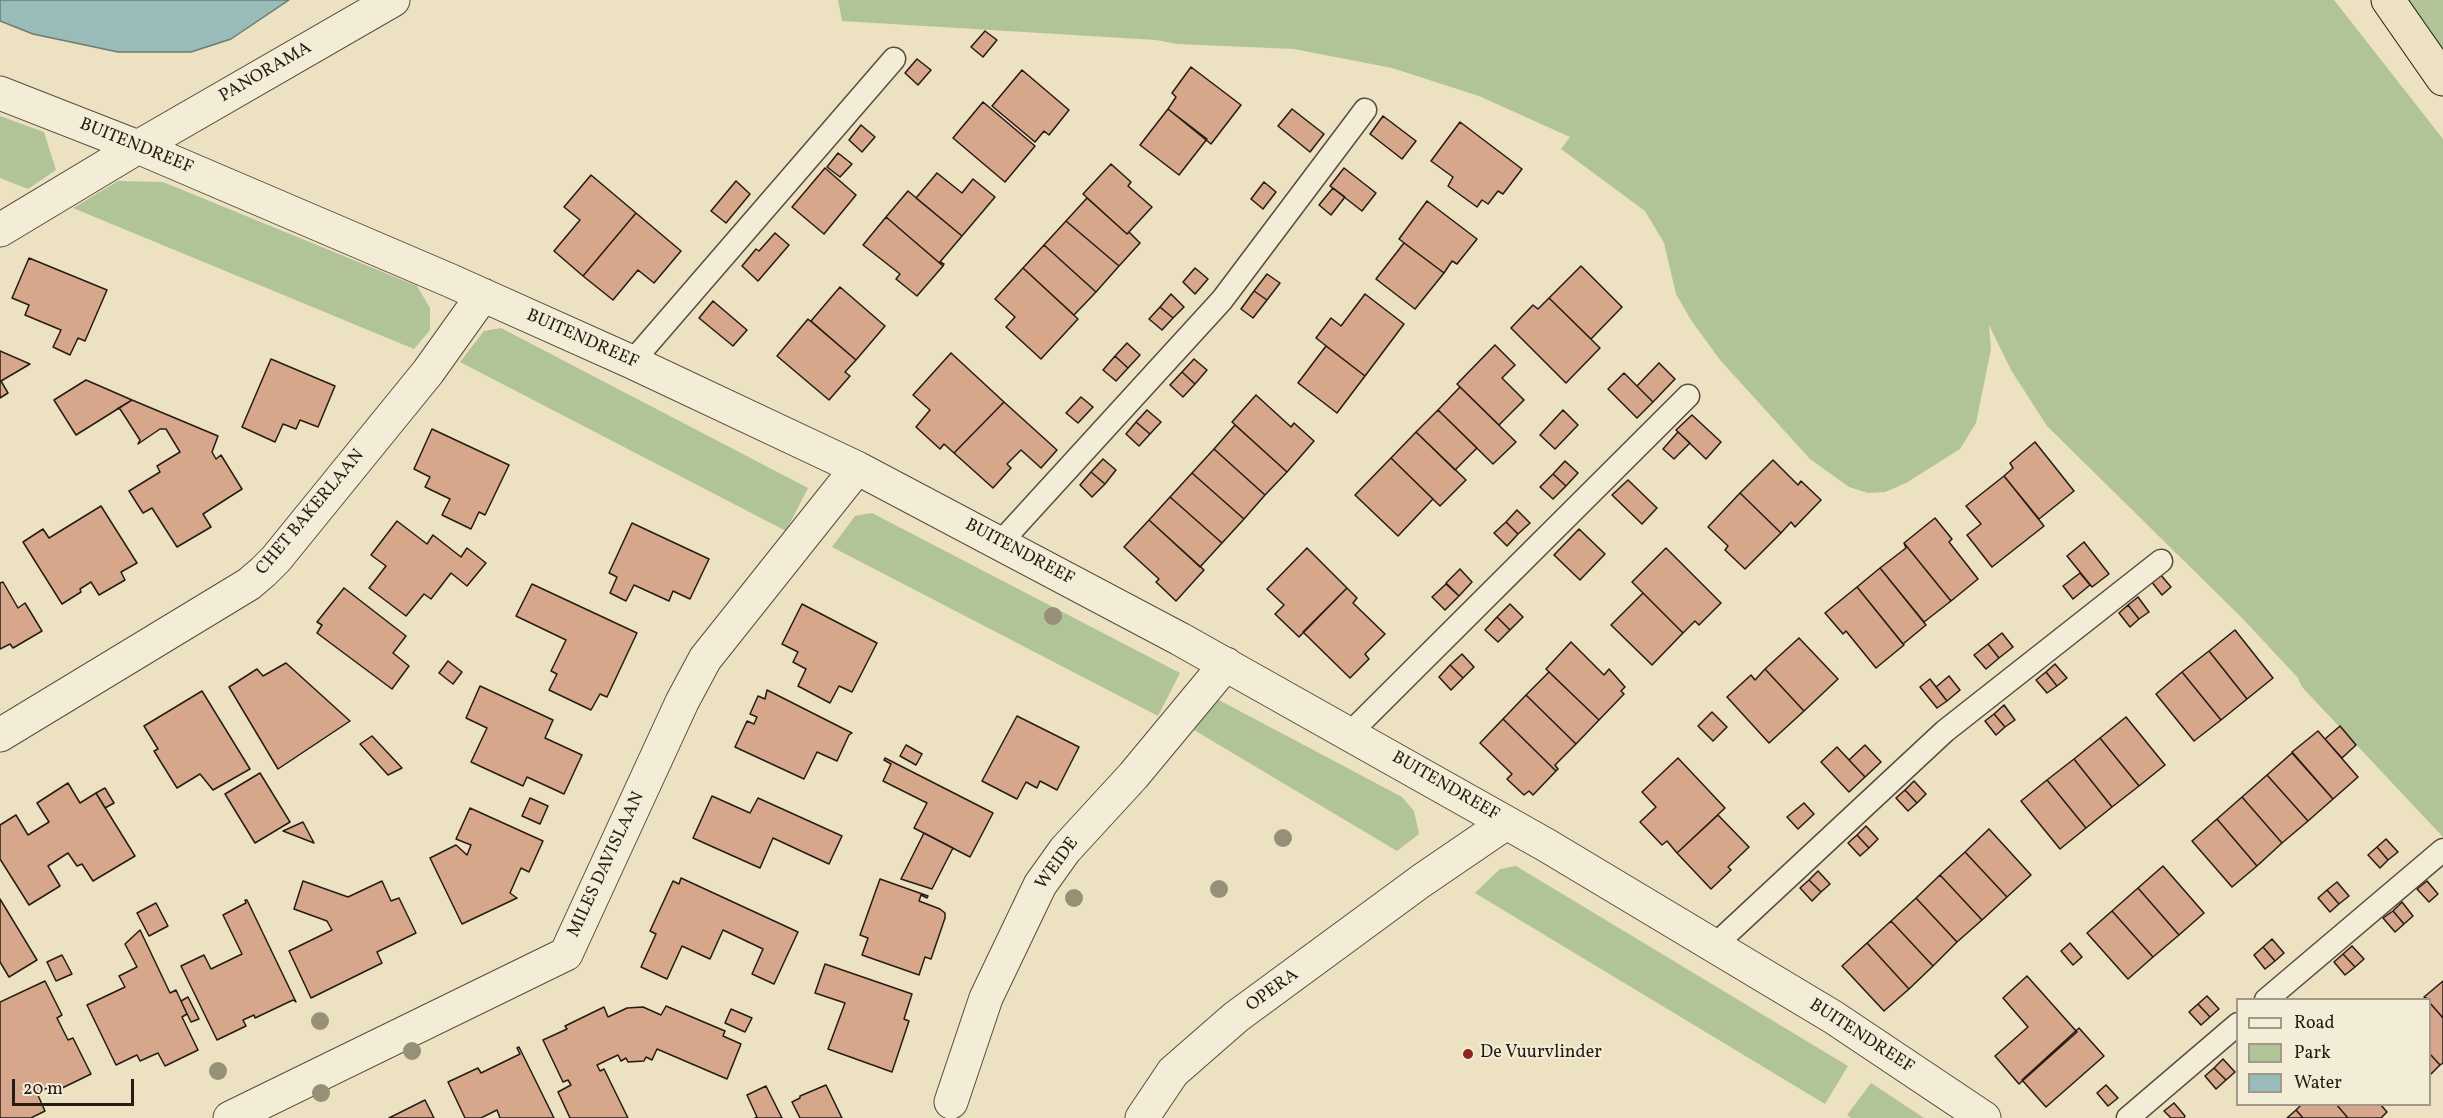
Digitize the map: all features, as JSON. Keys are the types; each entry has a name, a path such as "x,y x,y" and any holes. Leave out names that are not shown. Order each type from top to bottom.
{"highway":[{"path":"2388,0 2443,79"}],"street":[{"name":"PANORAMA","path":"0,230 138,147 393,0"},
{"name":"BUITENDREEF","path":"0,93 138,147 483,295 857,468 1226,664 1546,845 1833,1017 1984,1118"},
{"name":"CHET BAKERLAAN","path":"0,735 249,584 263,572 422,380 483,295"},
{"name":"MILES DAVISLAAN","path":"230,1118 566,954 682,702 705,659 857,468"},
{"name":"WEIDE","path":"951,1102 986,998 1040,885 1065,850 1133,776 1226,664"},
{"name":"OPERA","path":"1142,1118 1173,1072 1236,1017 1421,881 1506,823"}],"lane":[{"path":"632,362 894,59"},
{"path":"1000,543 1222,300 1365,110"},
{"path":"1350,733 1688,396"},
{"path":"1715,945 1945,730 2161,561"},
{"path":"2267,998 2443,850"},
{"path":"2128,1118 2236,1026"}],"green space":[{"path":"838,0 2334,0 2443,139 2443,837 2302,687 2298,678 2242,618 2047,426 2011,370 1989,325 1991,349 1976,423 1960,449 1906,483 1885,492 1868,493 1849,487 1810,459 1720,360 1691,320 1676,294 1664,243 1645,211 1561,149 1570,137 1479,96 1392,68 1294,49 1177,44 1156,40 842,21"},
{"path":"2407,0 2443,0 2443,50"},
{"path":"0,116 44,132 56,170 28,189 0,178"},
{"path":"118,181 163,182 417,286 430,308 430,330 414,349 73,208"},
{"path":"501,328 808,488 786,531 460,362 484,331"},
{"path":"872,513 1180,673 1158,716 832,547 855,516"},
{"path":"1217,699 1402,797 1414,811 1419,834 1397,851 1194,730"},
{"path":"1516,866 1848,1066 1825,1104 1475,893 1500,869"},
{"path":"1871,1083 1924,1118 1851,1118 1847,1115"}],"water":[{"path":"0,0 289,0 231,39 191,52 118,52 33,34 0,21"}],"building":[{"path":"985,31 997,40 983,57 971,47"},
{"path":"917,59 931,70 918,85 905,73"},
{"path":"1191,67 1241,105 1211,144 1168,109 1176,97 1172,93"},
{"path":"1022,70 1069,110 1049,135 1044,131 1035,142 992,106"},
{"path":"983,102 1035,146 1005,182 953,138"},
{"path":"1168,109 1207,139 1179,175 1140,145"},
{"path":"1292,109 1324,134 1310,152 1278,126"},
{"path":"1383,116 1416,141 1402,159 1370,134"},
{"path":"1460,122 1522,169 1503,194 1498,191 1488,204 1482,200 1477,207 1448,186 1453,177 1431,161"},
{"path":"861,125 875,137 862,152 849,140"},
{"path":"838,153 852,164 840,177 827,167"},
{"path":"1111,164 1131,182 1128,186 1152,207 1127,234 1083,194"},
{"path":"825,168 856,195 824,234 792,207"},
{"path":"1344,168 1376,193 1362,211 1330,186"},
{"path":"937,173 962,193 973,179 995,197 962,236 916,198"},
{"path":"591,175 636,213 583,276 554,251 580,220 564,207"},
{"path":"736,181 750,194 726,223 711,211"},
{"path":"1264,182 1276,192 1263,209 1251,199"},
{"path":"1333,188 1345,197 1331,215 1319,205"},
{"path":"908,191 962,236 940,262 944,264 943,266 886,217"},
{"path":"1087,198 1140,243 1119,266 1066,221"},
{"path":"1427,201 1477,239 1457,264 1452,261 1444,273 1399,239"},
{"path":"636,213 681,251 654,283 638,270 613,300 583,276"},
{"path":"886,217 943,266 917,296 896,279 900,274 863,245"},
{"path":"1066,221 1119,266 1096,292 1044,245"},
{"path":"775,233 789,245 758,281 742,266 756,249 759,251"},
{"path":"1404,243 1444,273 1415,309 1376,279"},
{"path":"1044,245 1096,292 1074,315 1023,268"},
{"path":"29,258 107,290 85,341 78,338 70,355 53,347 61,330 25,315 29,305 12,298"},
{"path":"1581,266 1622,307 1591,339 1549,298"},
{"path":"1023,268 1078,319 1041,359 1006,327 1015,317 995,299"},
{"path":"1195,268 1208,279 1195,294 1183,282"},
{"path":"1267,274 1280,283 1267,300 1254,291"},
{"path":"840,287 885,326 856,360 811,321"},
{"path":"1254,291 1267,300 1253,318 1241,309"},
{"path":"1171,294 1184,307 1173,318 1160,307"},
{"path":"1365,294 1404,324 1365,376 1316,338 1331,318 1341,326"},
{"path":"1549,298 1600,348 1566,383 1511,328 1533,305 1538,309"},
{"path":"713,301 747,330 733,346 699,318"},
{"path":"1160,307 1173,318 1162,330 1149,319"},
{"path":"808,319 856,360 845,372 850,376 829,400 777,356"},
{"path":"1127,343 1140,355 1128,368 1115,356"},
{"path":"1495,345 1515,365 1502,378 1524,400 1499,425 1457,384"},
{"path":"1326,346 1365,376 1337,413 1298,383"},
{"path":"0,351 30,364 1,381 8,393 0,398"},
{"path":"951,353 1004,402 954,453 944,444 940,449 916,427 930,410 913,395"},
{"path":"1115,356 1128,368 1116,381 1103,370"},
{"path":"271,359 335,386 318,427 300,420 296,429 283,424 275,442 242,427"},
{"path":"1194,359 1207,370 1195,384 1182,372"},
{"path":"1659,363 1675,379 1653,402 1637,386"},
{"path":"1182,372 1195,384 1183,397 1170,385"},
{"path":"1624,373 1653,402 1637,418 1608,389"},
{"path":"86,380 132,400 76,435 54,400"},
{"path":"1460,387 1516,442 1493,464 1438,410"},
{"path":"1256,395 1291,427 1294,423 1314,441 1287,472 1232,422"},
{"path":"1081,397 1093,407 1078,423 1066,413"},
{"path":"132,400 218,436 212,452 216,459 221,455 242,489 203,514 211,527 177,547 152,508 143,513 129,491 160,472 157,466 180,452 166,429 160,429 138,444 140,440 120,409 117,409"},
{"path":"1004,402 1057,450 1041,468 1021,450 1007,464 1011,468 993,488 954,453"},
{"path":"1147,410 1161,422 1150,434 1136,422"},
{"path":"1438,410 1477,448 1455,470 1416,432"},
{"path":"1563,410 1578,425 1555,449 1540,435"},
{"path":"1692,415 1721,442 1706,459 1676,430"},
{"path":"1136,422 1150,434 1139,446 1126,434"},
{"path":"1235,425 1287,472 1265,495 1214,449"},
{"path":"432,429 509,465 485,515 479,512 471,529 442,515 450,499 425,487 430,477 414,469"},
{"path":"1416,432 1466,480 1440,506 1391,458"},
{"path":"1678,432 1690,443 1674,459 1663,449"},
{"path":"2035,442 2074,491 2039,519 2004,476 2013,468 2010,463"},
{"path":"1214,449 1265,495 1244,519 1192,473"},
{"path":"1391,458 1433,499 1398,536 1355,495"},
{"path":"1103,459 1116,470 1105,484 1091,472"},
{"path":"1773,460 1798,485 1801,481 1821,500 1795,527 1791,522 1781,533 1740,493"},
{"path":"1565,461 1578,473 1566,486 1553,474"},
{"path":"1091,472 1105,484 1092,497 1080,485"},
{"path":"1192,473 1244,519 1222,543 1170,497"},
{"path":"1553,474 1566,486 1553,499 1540,487"},
{"path":"2004,476 2044,526 1992,567 1967,535 1981,524 1966,506"},
{"path":"1628,480 1657,508 1642,524 1612,495"},
{"path":"1740,493 1781,533 1745,569 1725,550 1728,546 1708,527"},
{"path":"1170,497 1222,543 1200,567 1149,520"},
{"path":"101,506 137,563 121,572 125,580 99,595 91,582 80,589 81,592 62,604 23,542 43,529 49,538"},
{"path":"1517,510 1530,523 1518,534 1506,522"},
{"path":"1935,518 1952,539 1949,542 1978,579 1951,601 1904,543"},
{"path":"1149,520 1204,570 1176,601 1156,582 1159,579 1124,547"},
{"path":"397,521 427,544 433,535 461,557 467,548 486,563 467,586 451,573 431,599 424,594 406,616 369,588 386,566 371,555"},
{"path":"1506,522 1518,534 1507,546 1494,533"},
{"path":"632,523 709,559 690,599 673,591 669,601 634,585 626,601 610,593 617,577 609,573"},
{"path":"1579,529 1605,554 1580,580 1554,555"},
{"path":"2084,542 2109,574 2092,587 2067,556"},
{"path":"1904,543 1951,601 1924,622 1880,568 1906,548"},
{"path":"1307,548 1347,588 1299,637 1275,614 1284,605 1267,589"},
{"path":"1666,548 1721,603 1699,625 1695,621 1683,633 1632,582"},
{"path":"1880,568 1926,625 1903,644 1857,587"},
{"path":"1460,569 1472,582 1459,596 1446,583"},
{"path":"2080,573 2090,585 2073,599 2063,586"},
{"path":"2160,574 2171,587 2162,595 2151,581"},
{"path":"3,582 18,608 25,603 42,631 13,648 10,644 0,649 0,583"},
{"path":"532,584 637,633 607,697 600,694 591,710 549,690 557,674 551,671 566,640 516,616"},
{"path":"1446,584 1459,596 1445,610 1432,597"},
{"path":"1857,587 1904,645 1876,668 1846,631 1843,634 1825,613"},
{"path":"344,588 406,636 393,653 409,666 392,689 317,633 322,625 317,622"},
{"path":"1347,588 1357,598 1353,603 1385,634 1365,654 1369,659 1350,678 1303,632"},
{"path":"1643,593 1683,633 1652,665 1611,625"},
{"path":"2138,597 2149,612 2139,619 2128,605"},
{"path":"802,604 877,643 852,692 839,686 830,703 798,686 806,669 793,662 798,652 782,644"},
{"path":"1510,604 1523,617 1510,630 1497,617"},
{"path":"2128,605 2139,619 2130,627 2119,613"},
{"path":"1497,617 1510,630 1498,642 1485,630"},
{"path":"2235,630 2273,678 2247,699 2209,651"},
{"path":"2002,633 2013,647 1999,658 1988,644"},
{"path":"1799,638 1838,679 1804,711 1765,669"},
{"path":"1571,642 1604,675 1609,669 1625,687 1621,691 1624,694 1599,720 1546,669"},
{"path":"1988,644 1999,658 1986,669 1974,655"},
{"path":"2209,651 2247,699 2221,720 2182,672"},
{"path":"1462,654 1474,667 1463,678 1450,665"},
{"path":"448,661 462,672 453,684 439,673"},
{"path":"286,663 350,721 278,769 229,687 257,669 263,676"},
{"path":"2055,664 2067,678 2057,686 2046,672"},
{"path":"1450,665 1463,678 1451,690 1439,677"},
{"path":"1765,669 1804,711 1769,743 1727,697 1751,675 1755,680"},
{"path":"1549,672 1599,720 1576,744 1526,695"},
{"path":"2046,672 2057,686 2047,693 2036,680"},
{"path":"2182,672 2221,720 2194,741 2156,694"},
{"path":"1949,676 1960,690 1947,701 1936,687"},
{"path":"1930,679 1947,701 1937,708 1920,687"},
{"path":"480,686 553,720 545,738 582,755 564,794 527,777 523,786 471,762 487,728 466,718"},
{"path":"767,690 852,733 837,761 817,752 804,779 735,747 747,721 754,724 757,717 750,714 758,696 765,699"},
{"path":"202,691 250,769 213,790 200,774 177,788 154,751 158,749 144,726"},
{"path":"1526,695 1576,744 1555,765 1558,769 1556,771 1503,719"},
{"path":"2004,705 2015,720 2005,727 1994,714"},
{"path":"1712,712 1727,727 1713,741 1698,726"},
{"path":"1994,714 2005,727 1996,735 1985,721"},
{"path":"1017,716 1079,747 1057,790 1040,781 1037,788 1026,782 1017,799 982,781"},
{"path":"2126,717 2165,765 2139,786 2100,738"},
{"path":"1503,719 1556,771 1533,795 1529,791 1524,795 1509,781 1507,779 1512,774 1480,743"},
{"path":"2340,726 2356,745 2342,758 2325,739"},
{"path":"2318,731 2358,777 2333,799 2292,752"},
{"path":"372,736 402,768 388,775 360,744"},
{"path":"2100,738 2139,786 2112,807 2074,759"},
{"path":"906,745 922,754 916,765 900,756"},
{"path":"1865,745 1881,762 1865,777 1849,760"},
{"path":"1837,747 1865,777 1849,792 1821,762"},
{"path":"2292,753 2333,799 2308,821 2267,775"},
{"path":"885,758 993,813 970,857 914,828 927,803 883,781 891,764 884,760"},
{"path":"1678,758 1725,808 1677,853 1667,841 1662,845 1640,822 1656,807 1642,792"},
{"path":"2074,759 2112,807 2086,828 2047,780"},
{"path":"260,773 290,822 255,843 225,794"},
{"path":"2267,775 2308,821 2282,843 2242,797"},
{"path":"2047,780 2086,828 2060,849 2021,801"},
{"path":"1914,781 1926,794 1917,803 1905,790"},
{"path":"68,783 80,803 96,793 135,856 93,881 82,864 77,866 68,853 48,866 60,886 29,905 0,859 0,825 16,815 28,835 49,822 37,803"},
{"path":"105,788 114,803 105,808 96,793"},
{"path":"1905,790 1917,803 1908,811 1896,798"},
{"path":"712,796 750,813 758,798 842,836 829,864 773,838 760,868 693,838"},
{"path":"2242,797 2282,843 2257,866 2217,819"},
{"path":"530,798 548,806 540,824 522,816"},
{"path":"1804,803 1814,814 1798,829 1787,817"},
{"path":"470,808 543,841 529,872 521,868 510,893 517,898 462,924 430,858 456,845 467,855 471,845 456,839"},
{"path":"1718,815 1749,847 1728,867 1731,870 1711,889 1677,853"},
{"path":"2217,819 2257,866 2232,887 2192,841"},
{"path":"303,822 314,843 283,831"},
{"path":"1866,826 1878,839 1869,848 1857,835"},
{"path":"1989,829 2031,875 2007,897 1965,852"},
{"path":"924,833 953,848 932,889 901,879"},
{"path":"1857,835 1869,848 1860,856 1848,843"},
{"path":"2386,839 2398,852 2388,860 2377,847"},
{"path":"2377,847 2388,860 2380,868 2368,855"},
{"path":"1965,852 2007,897 1982,920 1940,875"},
{"path":"2163,866 2204,913 2179,935 2138,888"},
{"path":"1818,871 1830,884 1821,892 1809,880"},
{"path":"1940,875 1982,920 1957,942 1916,898"},
{"path":"681,878 798,932 774,984 752,974 763,949 723,930 710,959 682,946 667,979 641,967 656,934 650,931 673,881 679,884"},
{"path":"880,879 928,896 927,898 921,895 919,901 945,913 931,959 925,957 919,975 862,955 868,938 860,935"},
{"path":"1809,880 1821,892 1812,901 1800,888"},
{"path":"303,881 348,897 382,881 391,901 399,898 416,933 377,952 382,963 311,998 289,951 332,930 327,921 294,909"},
{"path":"2427,881 2438,894 2429,902 2417,889"},
{"path":"2337,882 2349,896 2339,904 2327,890"},
{"path":"2138,888 2179,935 2153,957 2112,911"},
{"path":"2327,890 2339,904 2330,912 2318,898"},
{"path":"1916,898 1957,942 1933,966 1891,921"},
{"path":"0,899 37,960 9,977 0,962"},
{"path":"245,900 296,1002 293,1000 255,1018 254,1015 243,1020 246,1026 217,1040 181,966 204,955 211,969 242,954 223,915 246,903"},
{"path":"2402,902 2413,916 2404,924 2393,911"},
{"path":"156,903 168,926 149,936 137,913"},
{"path":"2112,911 2153,957 2128,979 2087,933"},
{"path":"2393,911 2404,924 2395,932 2383,918"},
{"path":"1891,921 1933,966 1909,989 1867,943"},
{"path":"140,930 170,993 176,990 187,1014 182,1017 198,1050 165,1066 158,1053 140,1061 137,1055 116,1065 87,1005 125,987 119,976 137,967 125,944"},
{"path":"2272,939 2284,953 2275,961 2263,947"},
{"path":"1867,943 1909,989 1884,1011 1842,966"},
{"path":"2070,943 2082,957 2073,965 2061,951"},
{"path":"2352,946 2364,959 2355,967 2343,954"},
{"path":"2263,947 2275,961 2265,969 2254,955"},
{"path":"2343,954 2355,967 2345,975 2334,962"},
{"path":"62,955 72,974 56,981 47,962"},
{"path":"825,964 912,994 904,1019 909,1021 892,1072 828,1049 845,1003 815,993"},
{"path":"2027,976 2077,1032 2019,1084 1995,1056 2028,1027 2003,998"},
{"path":"45,981 62,1015 57,1018 68,1040 73,1038 91,1074 56,1091 53,1085 37,1093 45,1111 31,1118 0,1118 0,1002"},
{"path":"2443,981 2443,1018 2431,1004 2431,998 2424,997"},
{"path":"2207,996 2219,1009 2210,1017 2198,1004"},
{"path":"188,997 199,1019 191,1022 181,1001"},
{"path":"2198,1004 2210,1017 2201,1025 2189,1012"},
{"path":"2431,1004 2443,1018 2443,1063 2440,1065 2431,1055"},
{"path":"666,1006 725,1031 723,1036 741,1044 727,1079 657,1049 652,1060 646,1057 644,1061 628,1062 626,1058 621,1061 618,1055 597,1065 600,1071 604,1069 628,1118 570,1118 558,1092 571,1085 568,1080 563,1082 543,1040 567,1029 565,1026 604,1007 608,1017 627,1008 643,1007 661,1015"},
{"path":"731,1009 752,1018 745,1032 725,1023"},
{"path":"2079,1028 2104,1056 2046,1107 2022,1080"},
{"path":"519,1047 554,1118 500,1118 497,1110 481,1118 465,1118 448,1082 478,1068 481,1073 520,1054 517,1048"},
{"path":"2431,1055 2440,1065 2431,1074"},
{"path":"2223,1059 2235,1072 2226,1080 2214,1068"},
{"path":"2214,1068 2226,1080 2216,1089 2205,1076"},
{"path":"826,1085 842,1118 800,1118 792,1102"},
{"path":"2106,1085 2118,1098 2108,1106 2097,1093"},
{"path":"766,1086 782,1118 755,1118 757,1117 747,1095"},
{"path":"425,1100 434,1118 389,1118"},
{"path":"2174,1103 2185,1116 2184,1118 2171,1118 2164,1111"},
{"path":"2300,1106 2338,1106 2348,1118 2303,1118 2296,1110"},
{"path":"2338,1106 2382,1106 2387,1112 2381,1118 2348,1118"},
{"path":"2296,1110 2303,1118 2287,1118"}],"place":[{"name":"De Vuurvlinder","path":"1468,1054"}]}
